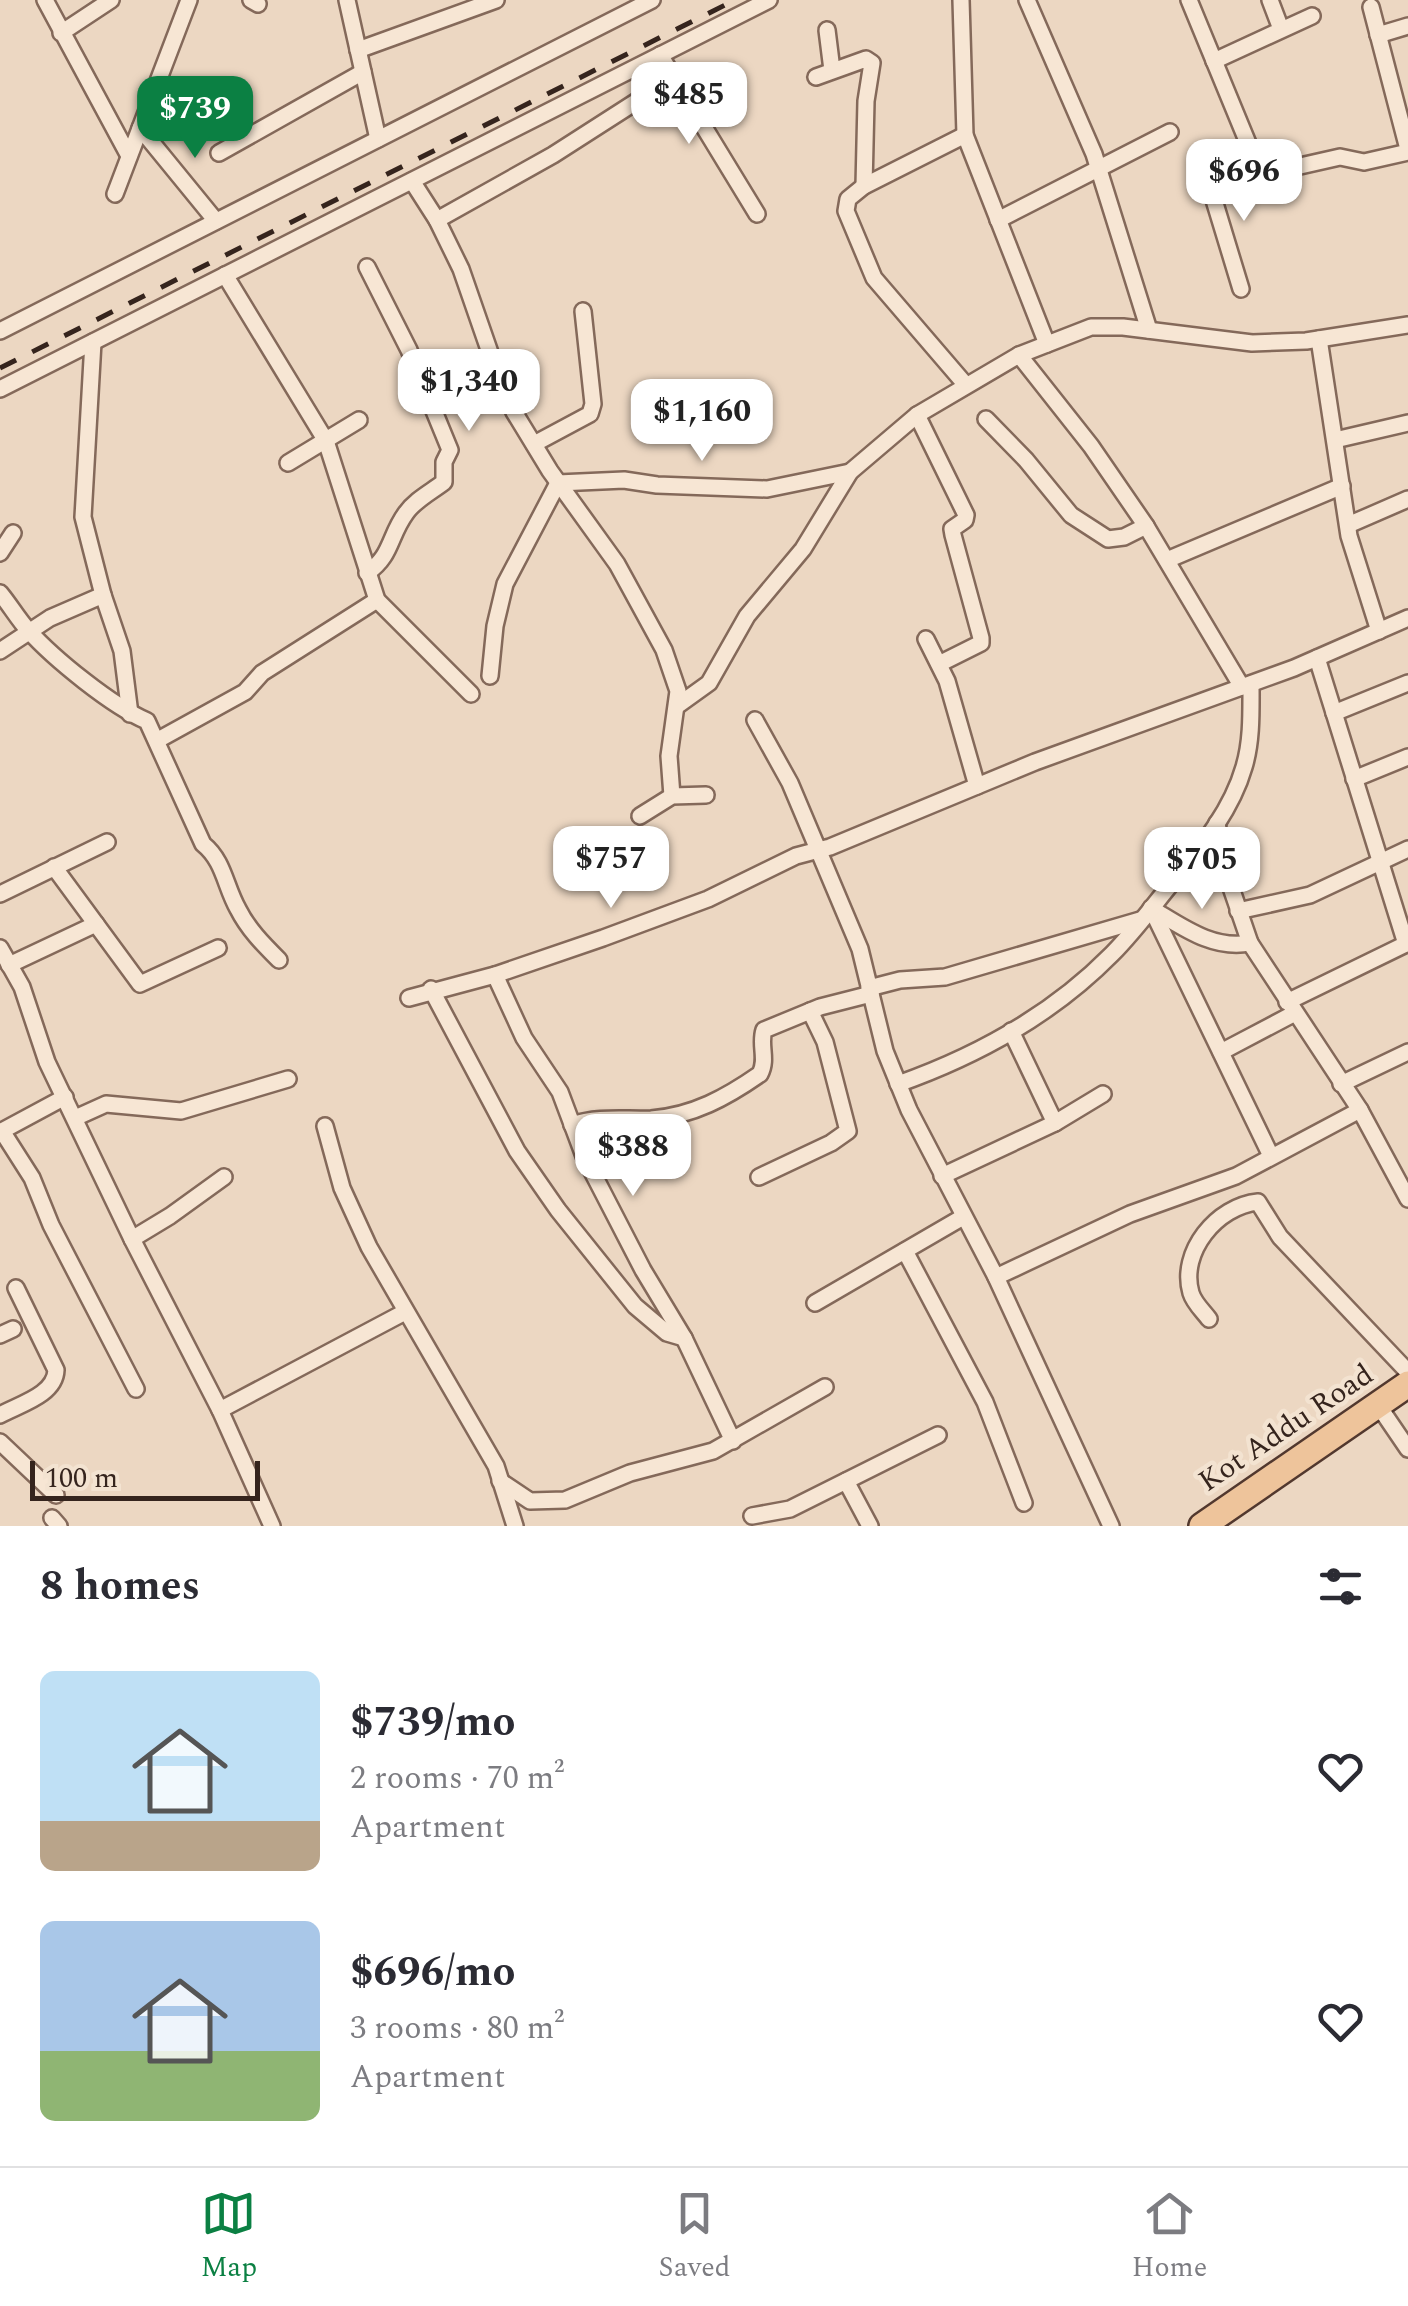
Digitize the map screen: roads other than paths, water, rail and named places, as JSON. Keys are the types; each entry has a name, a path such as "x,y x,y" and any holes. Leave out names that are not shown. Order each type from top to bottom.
{"main road":[{"name":"Kot Addu Road","path":"1202,1526 1408,1384"}],"street":[{"path":"45,0 130,156"},
{"path":"61,33 110,0"},
{"path":"115,194 190,0"},
{"path":"347,0 378,139"},
{"path":"358,50 496,0"},
{"path":"0,330 652,0"},
{"path":"0,389 770,0"},
{"path":"961,0 965,135 1046,344"},
{"path":"1027,0 1098,166 1150,330"},
{"path":"1188,0 1250,148 1250,163 1256,172 1265,174 1340,157 1364,162 1408,151 1371,6"},
{"path":"1270,0 1281,29"},
{"path":"1214,61 1312,16"},
{"path":"1378,35 1408,26"},
{"path":"828,30 832,70"},
{"path":"660,56 757,214"},
{"path":"816,77 866,59 872,63 866,101 864,186"},
{"path":"219,153 363,72"},
{"path":"437,220 553,155 673,78"},
{"path":"140,128 216,221"},
{"path":"998,220 1170,132"},
{"path":"965,135 864,186 848,199 846,211 874,278 965,384"},
{"path":"1241,289 1204,167 1250,148"},
{"path":"412,181 461,269 496,370 534,444 617,564 664,650 678,691 669,756 672,796"},
{"path":"367,267 409,350 450,450 444,462 444,482 409,508 385,559 367,573"},
{"path":"225,275 326,441 378,600 471,694"},
{"path":"534,444 590,414 593,404 583,311"},
{"path":"678,706 709,683 747,616 803,549 850,472 917,415 1020,354 1091,327 1252,343 1319,339 1408,325"},
{"path":"1319,339 1348,525 1379,631"},
{"path":"93,342 83,516 122,651 130,714"},
{"path":"898,1084 952,1065 1011,1032 1091,973 1148,913 1217,824 1244,767 1251,724 1246,685 1146,526 1020,354"},
{"path":"917,415 966,515 952,535 982,644 939,664"},
{"path":"288,464 359,420"},
{"path":"986,420 1026,460 1070,515 1114,540 1146,526"},
{"path":"1335,440 1408,423"},
{"path":"558,483 624,480 767,489 850,472"},
{"path":"490,676 494,626 504,584 558,483"},
{"path":"1167,560 1342,486"},
{"path":"1348,525 1408,499"},
{"path":"0,553 12,533"},
{"path":"0,593 28,630 74,671 130,714 147,721 203,844 217,856 236,905 249,928 280,960"},
{"path":"0,651 28,630 104,595"},
{"path":"158,740 245,692 262,672 378,600"},
{"path":"408,998 495,974 708,899 796,856 820,851 977,786 1317,658 1408,618"},
{"path":"926,639 947,681 977,786"},
{"path":"1221,1052 1407,944 1317,658"},
{"path":"1334,713 1408,683"},
{"path":"755,720 790,783 860,948 885,1051 898,1084 962,1217 996,1277 1111,1526"},
{"path":"1354,779 1408,757"},
{"path":"640,816 672,796 706,795"},
{"path":"1217,824 1224,870 1250,943 1360,1110 1408,1198"},
{"path":"0,894 107,842"},
{"path":"1238,912 1310,895 1408,849"},
{"path":"54,868 140,984 218,948"},
{"path":"1148,913 1271,1156"},
{"path":"572,1125 586,1120 670,1117 715,1103 760,1074 764,1066 764,1030 900,980 945,978 1148,913 1217,944 1250,943"},
{"path":"9,964 96,924"},
{"path":"0,948 31,1012 36,1036 132,1238 220,1410 272,1526"},
{"path":"495,974 524,1038 560,1092 584,1156 684,1338 733,1441"},
{"path":"431,990 517,1151 558,1210 635,1306 667,1333 684,1338"},
{"path":"759,1177 848,1131 825,1042 810,1010"},
{"path":"1011,1032 1055,1123"},
{"path":"1341,1084 1408,1052"},
{"path":"75,1118 106,1104 181,1110 288,1079"},
{"path":"942,1176 1055,1123 1103,1094"},
{"path":"65,1097 1,1131 32,1178 51,1225 136,1389"},
{"path":"996,1277 1130,1214 1236,1176 1360,1110"},
{"path":"325,1126 342,1188 369,1247 486,1449 515,1526"},
{"path":"132,1238 224,1176"},
{"path":"1209,1319 1192,1296 1191,1263 1195,1248 1202,1236 1227,1214 1258,1202 1280,1238 1408,1372"},
{"path":"815,1304 962,1217"},
{"path":"904,1251 985,1402 1024,1503"},
{"path":"0,1415 50,1388 55,1381 56,1370 16,1288"},
{"path":"220,1410 404,1312"},
{"path":"500,1481 530,1501 565,1500 617,1478 714,1451 826,1387"},
{"path":"1378,1405 1408,1449"},
{"path":"752,1516 790,1508 938,1436"},
{"path":"0,1442 56,1495"},
{"path":"846,1481 870,1526"}],"railway":[{"path":"0,368 735,0"}]}
